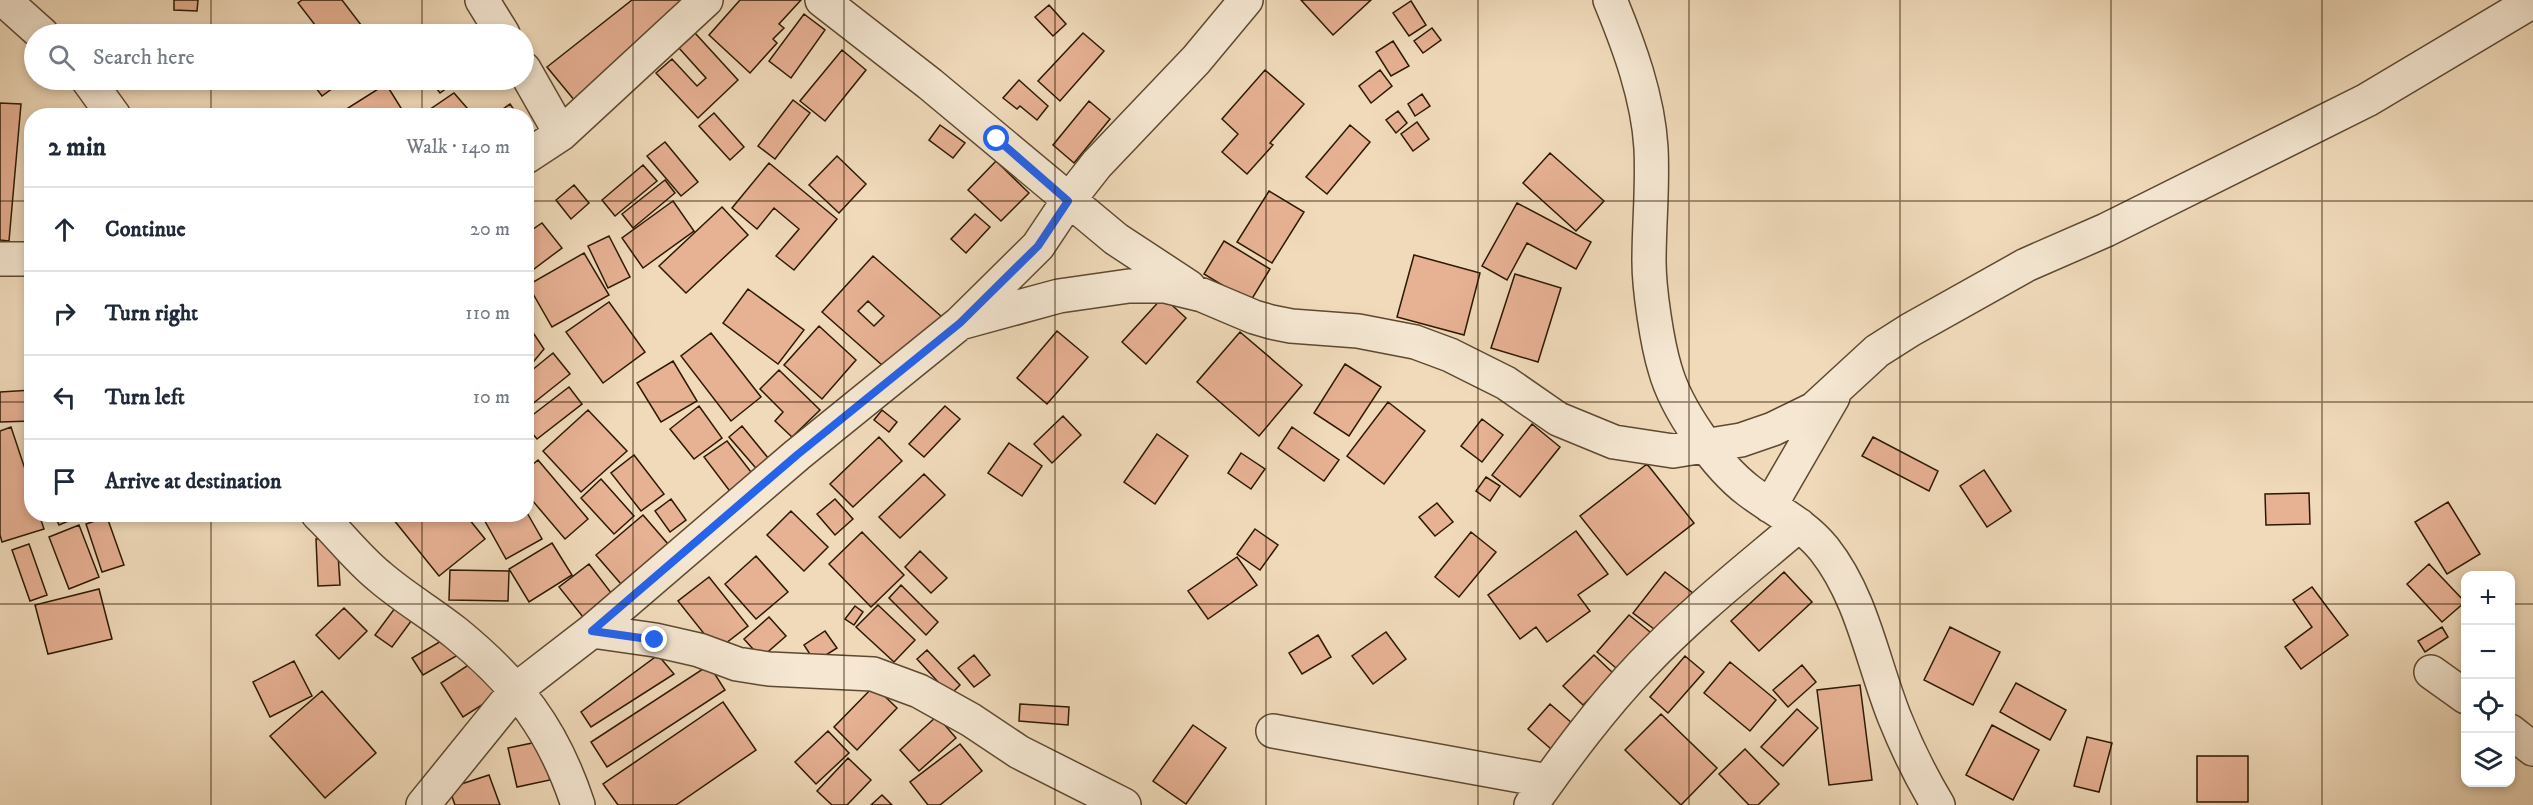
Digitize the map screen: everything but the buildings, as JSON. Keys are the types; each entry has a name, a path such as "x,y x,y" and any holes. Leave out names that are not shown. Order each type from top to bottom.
{"street":[{"path":"4,0 31,24"},
{"path":"482,0 497,24"},
{"path":"534,152 561,134 706,0"},
{"path":"822,0 930,84 1116,239 1202,295 1254,318 1271,322 1291,326 1358,331 1415,342 1450,355 1506,383 1558,419 1614,442 1673,451 1741,440 1773,429 1814,409 1877,351 2016,271 2156,206 2367,100 2533,1"},
{"path":"423,805 517,689 592,631 797,455 960,323 1038,246 1068,201 1097,164 1196,60 1246,0"},
{"path":"1610,0 1639,80 1651,146 1649,264 1665,371 1691,425 1706,447 1747,489 1799,525 1823,547 1850,590 1894,717 1938,805"},
{"path":"534,87 561,134"},
{"path":"95,90 108,108"},
{"path":"0,259 24,259"},
{"path":"960,323 1059,296 1094,289 1165,286 1202,295"},
{"path":"1770,506 1837,390"},
{"path":"326,522 376,574 455,633 517,689 536,714 555,746 578,805"},
{"path":"1273,731 1539,793 1578,741 1641,666 1720,591 1799,525"},
{"path":"592,631 655,640 699,650 737,664 769,669 873,674 919,691 971,720 1018,752 1124,805"},
{"path":"2431,672 2461,693"},
{"path":"2513,733 2533,749"}],"route":[{"path":"655,640 592,631 797,455 960,323 1038,246 1051,229 1068,201 997,139"}]}
